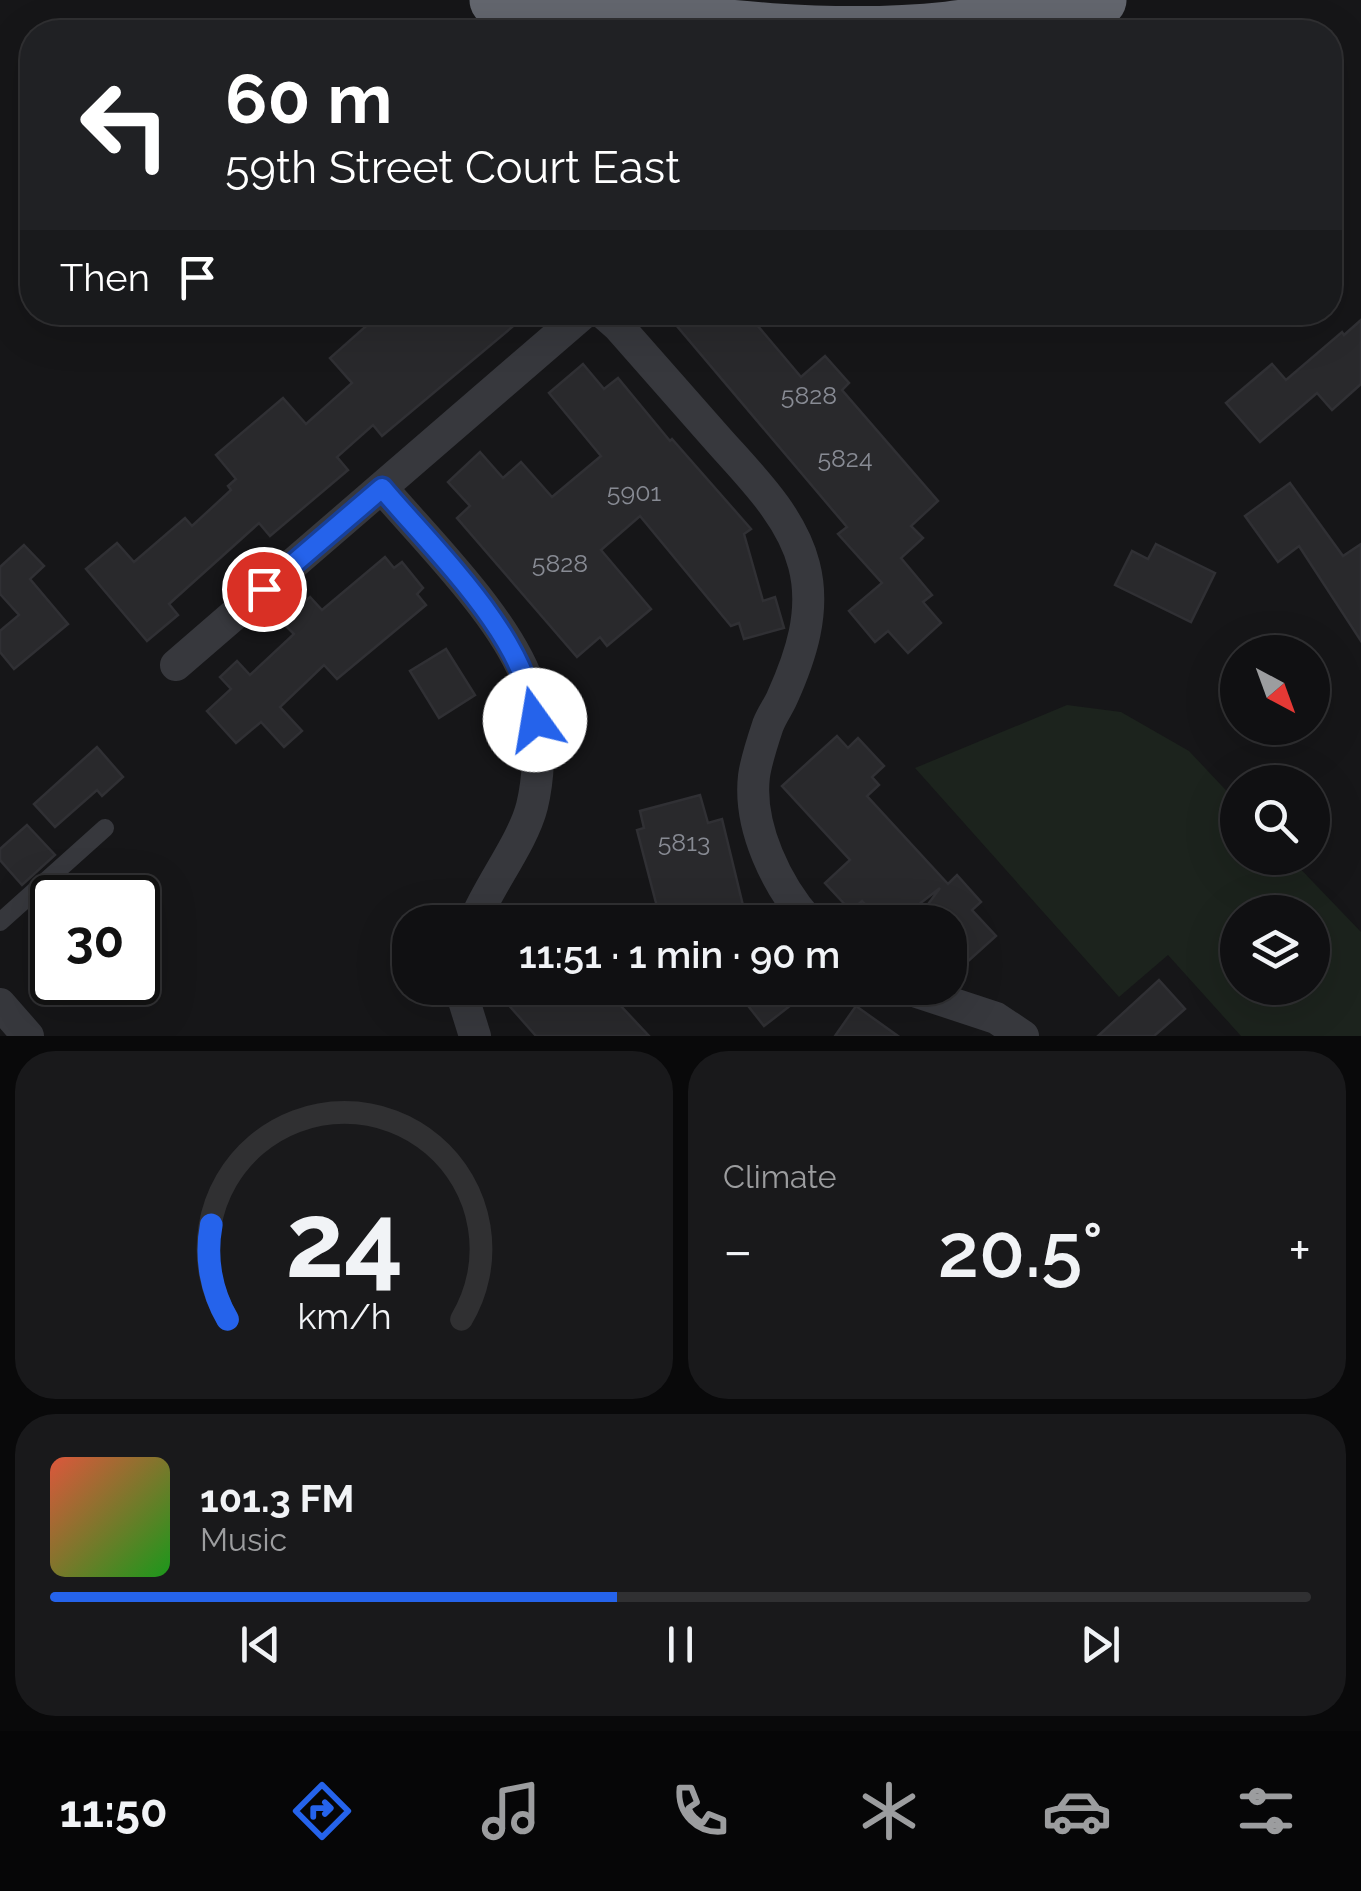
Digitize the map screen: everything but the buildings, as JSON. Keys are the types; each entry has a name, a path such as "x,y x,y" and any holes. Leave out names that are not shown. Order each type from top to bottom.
{"highway":[{"path":"497,0 687,20"},
{"path":"995,20 1099,0"}],"street":[{"path":"176,664 570,325"},
{"path":"617,325 753,480 789,527 804,563 809,602 805,633 768,724 754,776 759,822 776,876 793,905"},
{"path":"382,488 496,626 523,670 532,695 537,745 532,804 522,833 483,905"},
{"path":"0,1004 26,1035"},
{"path":"465,1005 475,1036"},
{"path":"957,1005 996,1018 1023,1036"}],"lane":[{"path":"0,922 105,828"}],"shaded area":[{"path":"1067,705 1121,712 1189,751 1220,784 1220,875 1306,875 1326,895 1220,895 1220,1005 1330,1005 1330,900 1361,932 1361,1036 1241,1036 1168,955 1119,997 915,768"}],"route":[{"path":"264,589 382,488 504,637 523,670 535,720"}]}
